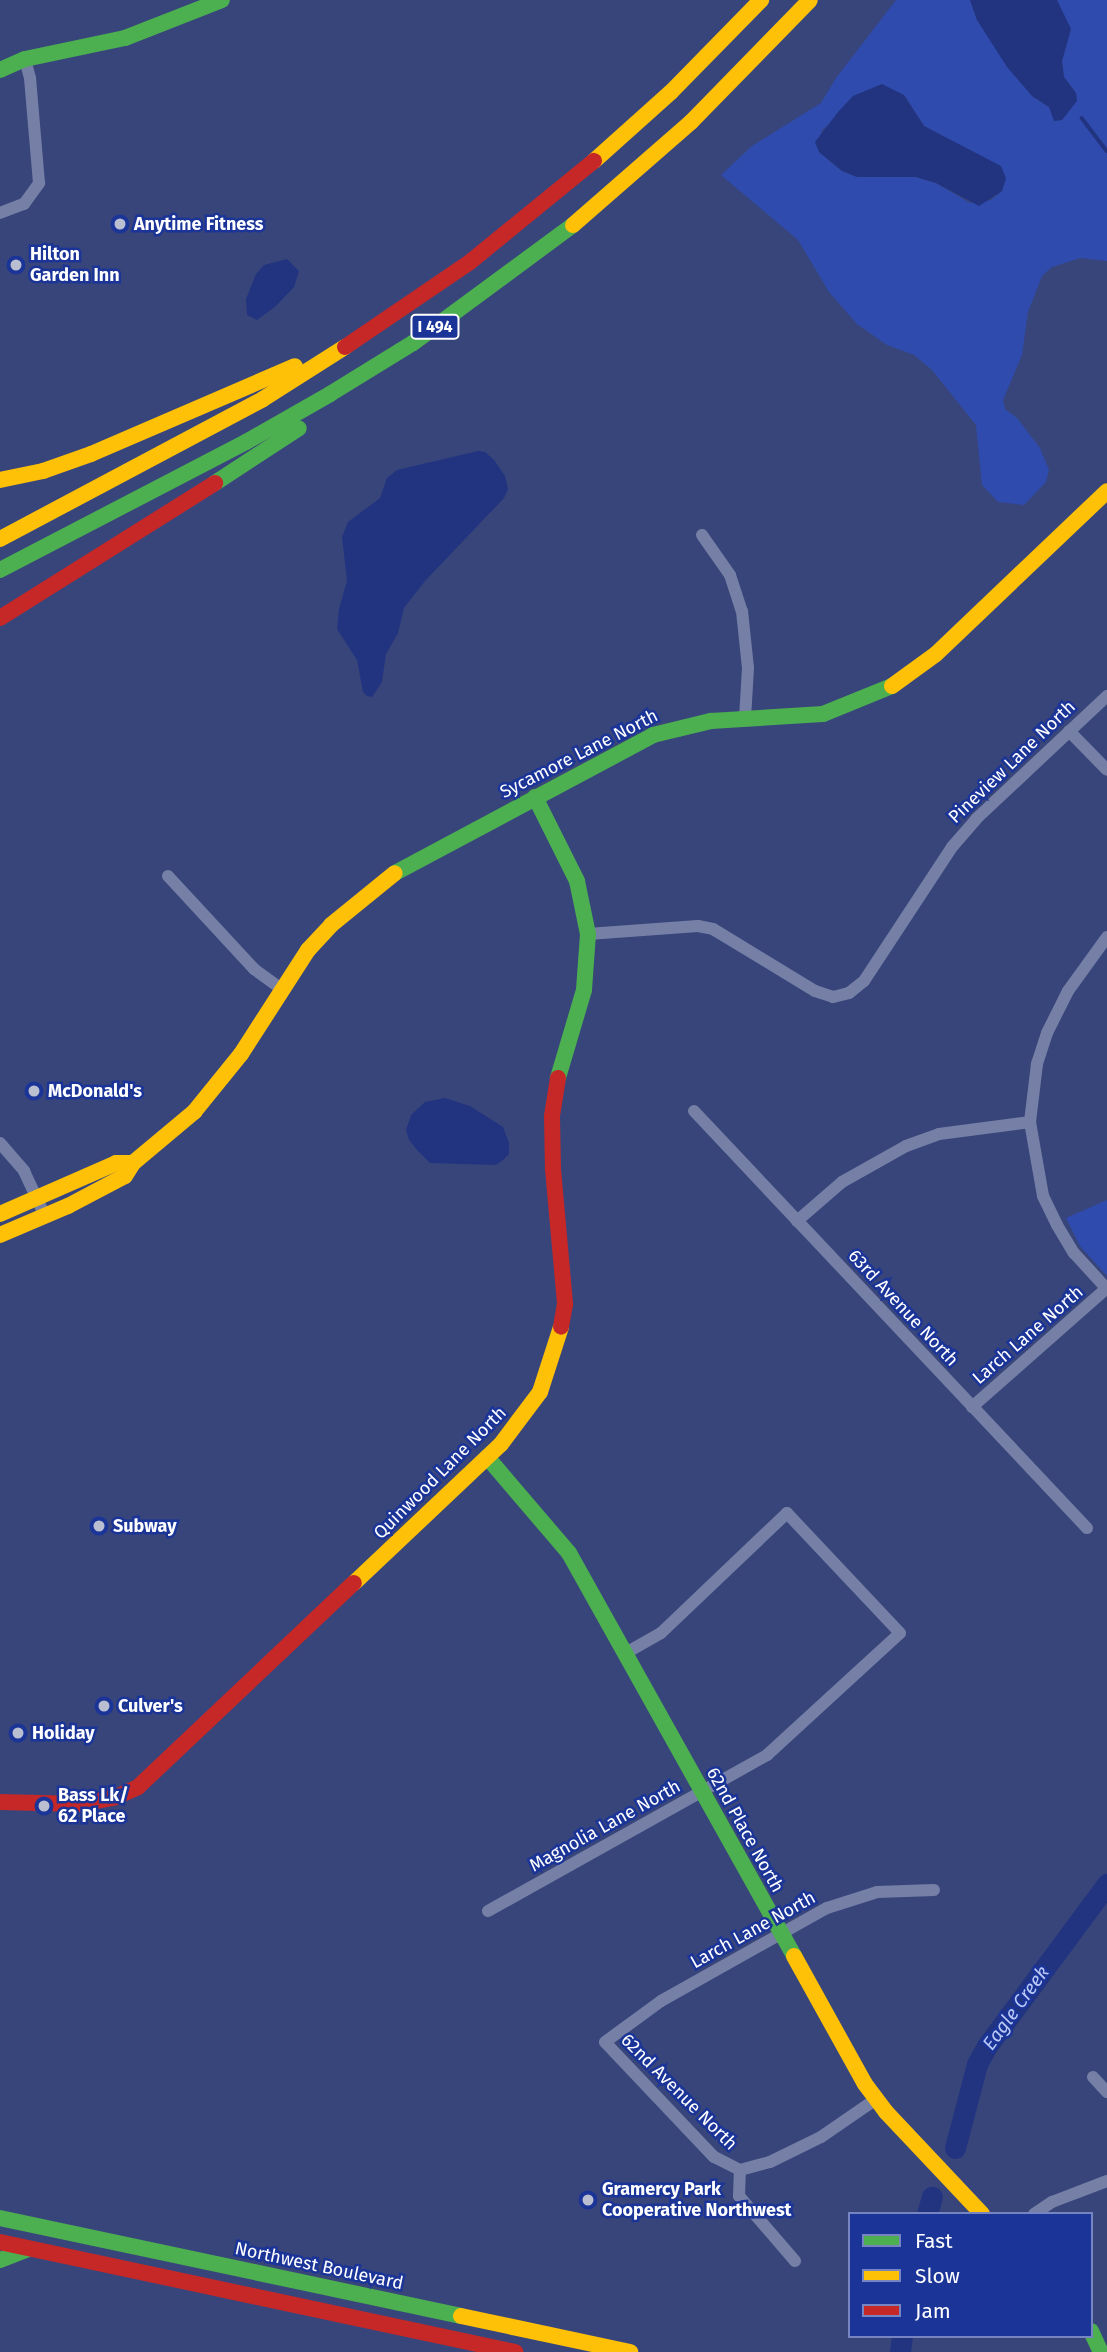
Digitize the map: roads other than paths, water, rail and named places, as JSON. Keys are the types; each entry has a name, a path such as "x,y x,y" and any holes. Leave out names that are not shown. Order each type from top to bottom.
{"main road":[{"path":"0,70 25,60 125,38 222,0"},
{"name":"I 494","path":"0,539 263,399 369,334 470,262 570,182 671,92 761,0"},
{"name":"I 494","path":"0,570 246,442 413,343 570,228 691,122 810,0"},
{"path":"0,54 25,60"},
{"path":"0,618 102,556 405,359 512,272"},
{"path":"0,480 43,471 91,454 369,334"},
{"name":"Sycamore Lane North","path":"0,1235 46,1216 125,1175 133,1163 194,1112 241,1054 308,950 331,925 384,879 653,735 711,721 800,717 841,710 903,680 936,654 1107,491"},
{"path":"0,635 51,599 102,556"},
{"name":"Quinwood Lane North","path":"0,1802 81,1804 116,1797 138,1787 487,1457 520,1422 540,1392 552,1364 565,1311 552,1117 557,1082 584,990 588,934 577,881 535,797"},
{"name":"Sycamore Lane North","path":"0,1214 116,1163 133,1163"},
{"name":"62nd Place North","path":"487,1457 533,1507 569,1553 876,2099 980,2212"},
{"path":"0,2206 117,2233 137,2247"},
{"name":"Northwest Boulevard","path":"0,2218 630,2352"},
{"path":"0,2242 515,2352"},
{"path":"0,2260 31,2249"},
{"path":"272,2299 300,2296 463,2331 476,2328 483,2320"},
{"path":"1093,2335 1101,2352"}],"street":[{"path":"0,213 24,204 39,183 30,78 25,60"},
{"path":"702,535 726,567 742,611 748,668 745,719"},
{"name":"Pineview Lane North","path":"588,934 706,928 729,937 815,991 833,997 849,993 864,981 952,847 976,819 1107,695"},
{"path":"1069,731 1107,770"},
{"path":"169,876 254,969 282,989"},
{"path":"1107,937 1068,991 1047,1033 1037,1064 1030,1122 1035,1163 1048,1205 1074,1253 1107,1289"},
{"name":"63rd Avenue North","path":"694,1111 1087,1528"},
{"path":"797,1221 842,1182 906,1146 964,1129 1030,1122"},
{"path":"0,1143 24,1171 46,1216"},
{"name":"Larch Lane North","path":"972,1407 1107,1289"},
{"name":"Magnolia Lane North","path":"488,1911 779,1745 900,1633 788,1513 661,1633 626,1653"},
{"name":"Larch Lane North","path":"605,2042 662,2001 781,1934 851,1899 887,1891 934,1890"},
{"name":"62nd Avenue North","path":"605,2042 714,2157 740,2169 739,2196 795,2262"},
{"path":"1093,2077 1107,2092"},
{"path":"740,2169 770,2162 821,2137 876,2099"},
{"path":"1037,2212 1052,2202 1107,2181"}],"waterway":[{"name":"Eagle Creek","path":"1082,118 1107,151"},
{"name":"Eagle Creek","path":"955,2148 977,2064 987,2046 1107,1884"},
{"name":"Eagle Creek","path":"928,2212 932,2197"},
{"name":"Eagle Creek","path":"900,2352 902,2338"}],"place":[{"name":"Anytime Fitness","path":"120,224"},
{"name":"Hilton Garden Inn","path":"16,265"},
{"name":"McDonald's","path":"34,1091"},
{"name":"Subway","path":"99,1526"},
{"name":"Culver's","path":"104,1706"},
{"name":"Holiday","path":"18,1733"},
{"name":"Bass Lk/ 62 Place","path":"44,1806"},
{"name":"Gramercy Park Cooperative Northwest","path":"588,2200"}]}
